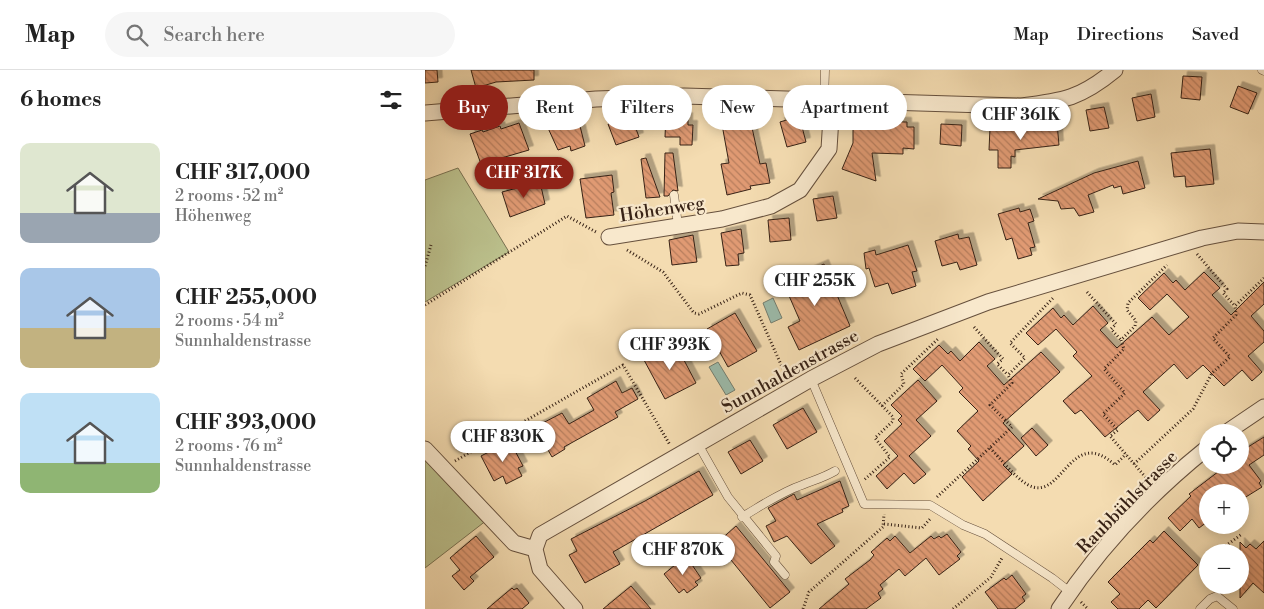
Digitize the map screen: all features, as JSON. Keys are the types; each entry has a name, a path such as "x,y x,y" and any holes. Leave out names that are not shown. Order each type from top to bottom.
{"street":[{"path":"907,102 1021,106 1059,102 1093,88 1115,70"},
{"path":"425,113 638,97 783,99"},
{"name":"Höhenweg","path":"609,236 722,219 771,206 800,190 829,149 829,130"},
{"name":"Sunnhaldenstrasse","path":"535,549 540,535 811,379 877,344 988,302 1219,234 1238,231 1264,232"},
{"path":"1238,424 1264,406"},
{"path":"425,449 514,543 535,549 540,569 575,609"},
{"name":"Raubbühlstrasse","path":"1059,609 1074,596 1131,519 1199,455"}],"lane":[{"path":"825,70 826,85"},
{"path":"674,195 678,225"},
{"path":"811,379 863,504 930,505 1008,548 1074,596"},
{"path":"698,444 728,497 742,517 776,556 774,562 785,575"},
{"path":"742,517 774,498 802,485 820,480 835,471"},
{"path":"1200,609 1210,599 1217,596 1233,609"}],"path":[{"name":"Höhenweg","path":"425,304 567,216 590,230 609,236"},
{"path":"609,236 631,254 663,272 694,313 699,314 742,293 750,295 789,381"},
{"path":"425,266 431,245"},
{"path":"1134,464 1193,409 1213,373 1230,358 1213,338 1236,315 1235,306 1223,293 1227,289 1194,250"},
{"path":"1121,340 1135,326 1136,321 1127,310 1128,303 1171,261"},
{"path":"1235,306 1264,278"},
{"path":"1008,375 1025,358 1010,343 1052,302 1055,292"},
{"path":"1087,292 1116,324 1111,329 1121,340 1124,349 1103,369 1125,393 1103,414 1118,430 1110,436 1151,484"},
{"path":"930,505 1012,427 990,405 1012,383 1008,375 997,364 1003,359 974,327"},
{"path":"882,406 904,384 901,374 942,335"},
{"path":"442,468 623,365 672,448"},
{"path":"855,378 893,417 893,421 875,438 875,441 889,457 856,487"},
{"path":"990,448 1025,483 1035,488 1046,486 1081,455 1092,452 1106,456 1115,465 1126,454"},
{"path":"803,609 809,592 883,527 884,504"},
{"path":"884,524 922,528 939,510"},
{"path":"1228,544 1241,534"},
{"path":"953,609 991,576 1008,548"},
{"path":"1074,596 1088,609"}],"green space":[{"path":"458,168 509,252 425,302 425,180"},
{"path":"425,453 487,520 425,568"}],"shaded area":[{"path":"773,298 782,318 771,323 763,303"},
{"path":"718,362 735,390 726,395 709,367"}],"building":[{"path":"425,70 437,70 438,82 425,83"},
{"path":"471,70 534,70 534,80 475,85"},
{"path":"1183,76 1202,77 1200,100 1181,98"},
{"path":"1238,86 1257,93 1248,114 1230,107"},
{"path":"1151,94 1155,117 1137,121 1132,98"},
{"path":"1104,107 1109,128 1090,131 1086,110"},
{"path":"783,121 783,130 803,130 806,142 787,147 780,122"},
{"path":"518,123 518,130 522,130 529,150 481,164 470,134 482,130 483,132 489,130 508,130 508,127"},
{"path":"1057,123 1059,145 1015,150 1015,157 1011,156 1011,168 998,168 998,150 989,150 990,128 1007,129"},
{"path":"941,124 962,125 961,146 940,144"},
{"path":"693,125 692,145 680,145 680,137 665,137 665,130 692,130"},
{"path":"907,127 914,127 914,149 903,148 903,154 872,153 876,181 842,169 853,143 853,130 907,130"},
{"path":"549,130 581,130 585,146 571,151 570,146 558,150"},
{"path":"610,130 636,130 639,137 616,145"},
{"path":"723,130 753,130 760,164 766,163 770,183 750,186 751,189 727,195 721,164 729,163"},
{"path":"1210,149 1214,184 1186,187 1185,176 1174,177 1171,153"},
{"path":"665,153 673,153 678,191 673,190 668,196 664,196"},
{"path":"646,158 660,197 646,198 641,159"},
{"path":"1138,161 1145,188 1123,194 1121,186 1114,188 1113,185 1088,195 1094,212 1079,216 1074,208 1061,209 1058,201 1038,199 1094,173"},
{"path":"612,175 614,192 611,193 614,215 586,218 580,179"},
{"path":"540,182 545,204 510,217 502,192"},
{"path":"833,196 837,218 817,221 813,199"},
{"path":"1019,208 1020,212 1030,209 1034,221 1028,223 1035,247 1030,248 1032,255 1018,259 1012,238 1006,240 998,214"},
{"path":"789,218 791,240 770,242 768,220"},
{"path":"741,229 744,253 738,254 739,265 726,266 721,233"},
{"path":"958,234 959,239 969,237 977,265 960,270 957,262 942,266 935,241"},
{"path":"693,235 697,262 672,265 669,240"},
{"path":"908,245 917,271 912,272 916,286 892,294 888,283 875,287 869,268 866,269 864,253 875,250 876,255"},
{"path":"824,264 850,326 799,350 788,327 800,321 783,282"},
{"path":"1204,272 1220,288 1212,295 1231,315 1264,282 1264,304 1251,316 1264,331 1264,342 1248,356 1262,372 1252,381 1242,370 1224,386 1203,365 1187,379 1174,364 1143,392 1160,410 1148,421 1138,410 1105,437 1081,410 1075,414 1063,401 1092,376 1073,356 1077,352 1056,329 1038,345 1026,333 1053,308 1061,318 1064,315 1073,325 1093,306 1108,323 1100,330 1117,348 1152,317 1169,335 1189,317 1167,294 1150,310 1138,298 1164,273 1173,283 1176,280 1185,290"},
{"path":"735,313 757,351 728,367 707,329"},
{"path":"979,342 995,359 987,366 1004,385 1041,352 1060,372 1003,423 1024,446 1003,465 1012,474 983,501 962,477 979,461 968,449 971,446 957,431 978,411 959,392 963,388 942,365 925,381 913,369 939,345 948,354 951,351 960,361"},
{"path":"675,343 696,383 665,399 644,360"},
{"path":"918,380 937,401 916,420 931,436 909,456 926,474 914,484 904,473 887,489 876,476 898,456 884,441 902,424 898,420 902,416 891,405"},
{"path":"616,381 622,393 632,388 638,399 615,412 618,417 564,447 565,449 552,457 535,427 562,413 569,424 594,410 587,398"},
{"path":"803,408 817,432 787,449 773,425"},
{"path":"1032,428 1048,445 1036,456 1021,438"},
{"path":"1264,437 1264,455 1249,465 1249,446"},
{"path":"750,440 763,461 741,474 728,452"},
{"path":"510,441 523,466 518,468 522,476 506,484 503,476 494,481 481,456"},
{"path":"1249,465 1261,481 1259,483 1262,487 1249,495 1249,484 1202,484 1215,474 1249,474"},
{"path":"699,471 713,495 613,552 620,564 585,583 569,555 577,551 571,539"},
{"path":"840,481 849,506 842,509 843,512 817,524 835,546 811,564 787,536 774,542 766,526 776,521 768,508 794,494 797,500"},
{"path":"1199,486 1199,528 1192,519 1180,531 1168,518 1191,496 1189,494"},
{"path":"736,526 790,592 770,608 731,560 728,563 720,554 724,551 717,543"},
{"path":"1164,531 1198,565 1156,608 1148,600 1139,609 1118,609 1111,602 1120,594 1108,582 1150,540 1153,543"},
{"path":"947,534 961,552 957,556 960,559 939,575 926,558 905,576 899,569 880,585 883,589 878,593 881,598 866,609 819,609 849,584 845,579 870,560 874,555 871,552 887,538 890,541 895,536 910,553 931,536 934,539 939,536 941,538"},
{"path":"476,536 494,557 470,577 474,581 464,590 452,576 460,570 450,558"},
{"path":"1264,541 1264,593 1253,583 1249,588 1249,545 1256,549"},
{"path":"686,556 701,578 695,582 698,585 687,593 684,589 679,593 664,574"},
{"path":"1012,575 1026,594 1022,597 1025,601 1015,609 998,609 985,592 1004,578 1006,580"},
{"path":"631,586 651,609 603,609"},
{"path":"512,588 514,590 517,588 529,603 522,609 487,609"}]}
